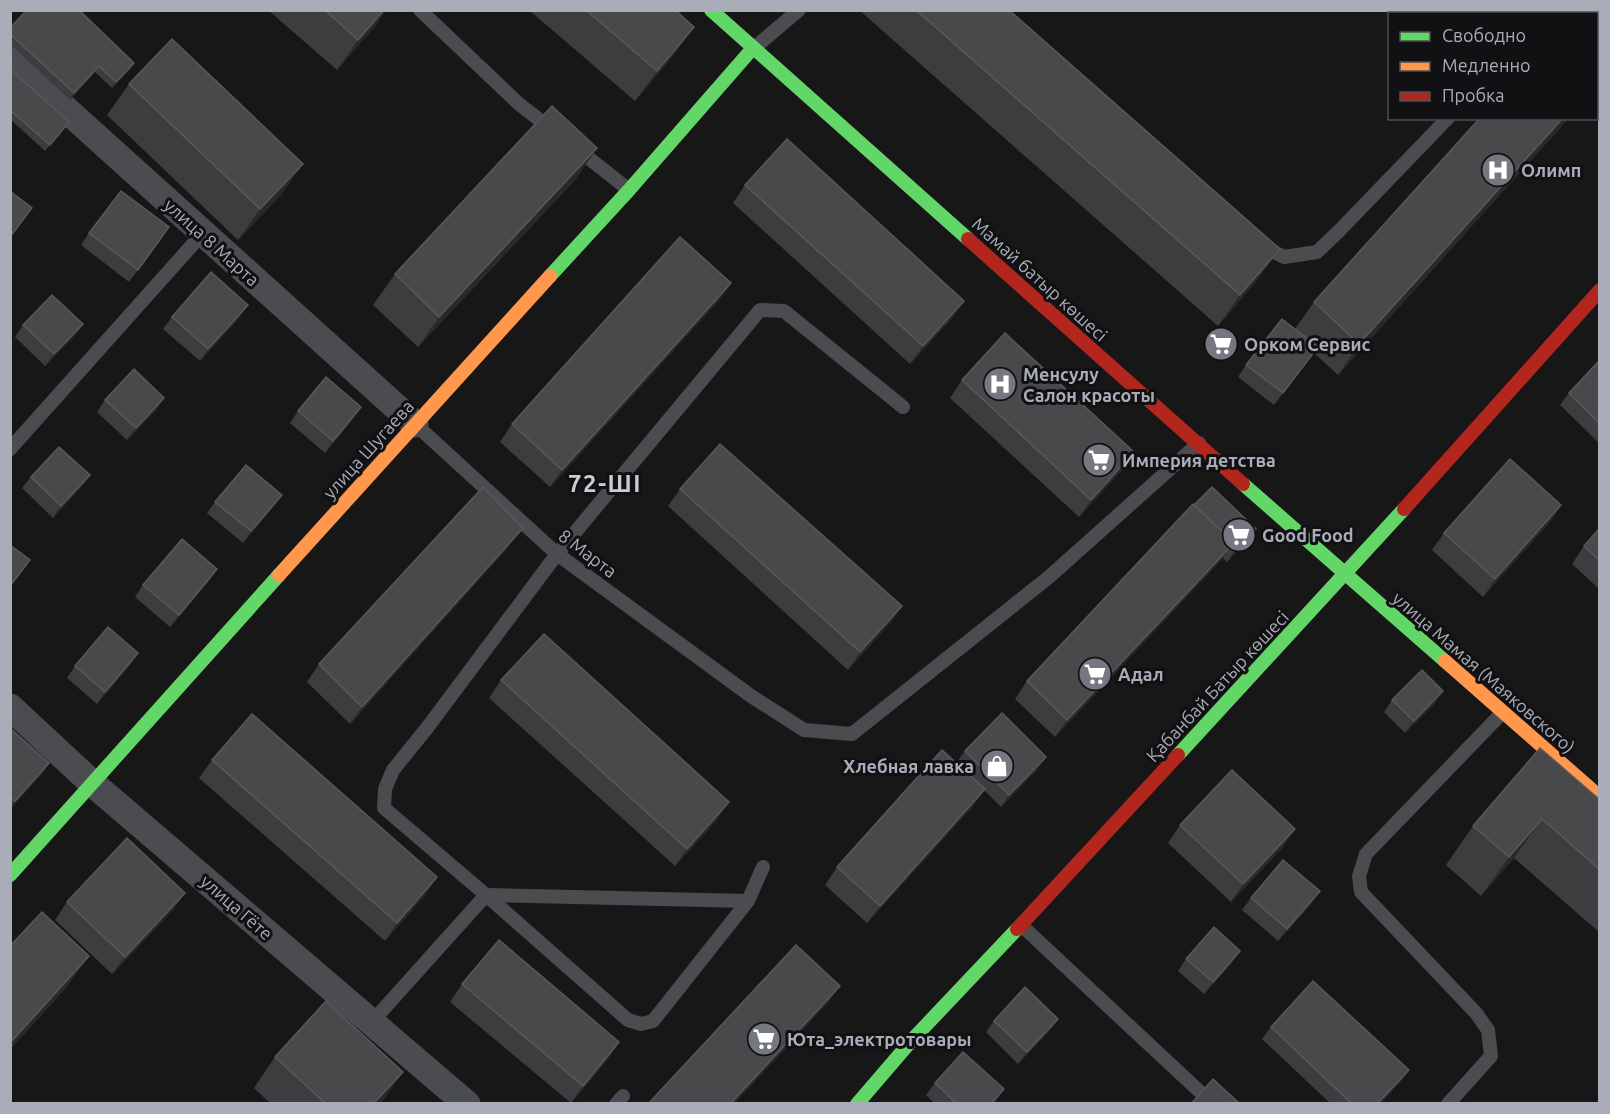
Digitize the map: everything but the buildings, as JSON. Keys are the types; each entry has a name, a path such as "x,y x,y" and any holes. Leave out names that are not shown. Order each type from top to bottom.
{"street":[{"name":"Мамай батыр көшесі","path":"711,10 1345,574"},
{"name":"улица Шугаева","path":"10,875 415,424 629,190 753,48"},
{"name":"улица 8 Марта","path":"10,58 415,424"},
{"name":"Қабанбай Батыр көшесі","path":"857,1104 912,1040 1022,925 1345,574 1599,290"},
{"name":"улица Мамая (Маяковского)","path":"1345,574 1599,797"},
{"name":"улица Гёте","path":"10,707 93,783 467,1104"}],"lane":[{"path":"420,10 519,104 629,190"},
{"path":"753,48 799,10"},
{"path":"1252,242 1284,257 1317,252 1446,120"},
{"path":"10,449 202,233"},
{"path":"763,867 748,901 653,1021 641,1024 628,1020 384,808 385,789 393,770 557,554 760,310 784,311 903,406"},
{"name":"8 Марта","path":"415,424 557,554 751,696 804,730 852,734 1049,577 1199,444"},
{"path":"1448,1104 1491,1056 1488,1030 1476,1014 1361,892 1359,876 1366,854 1503,712"},
{"path":"371,1023 486,895 748,901"},
{"path":"1022,925 1213,1104"}],"traffic: fast":[{"path":"711,10 968,239"},
{"path":"550,276 629,190 753,48"},
{"path":"1243,484 1445,661"},
{"path":"1178,755 1404,509"},
{"path":"10,875 279,575"},
{"path":"857,1104 912,1040 1017,929"}],"traffic: slow":[{"path":"279,575 550,276"},
{"path":"1445,661 1600,797"}],"traffic: jam":[{"path":"968,239 1243,484"},
{"path":"1404,509 1600,290"},
{"path":"1017,929 1178,755"}],"place":[{"name":"Олимп","path":"1498,170"},
{"name":"Орком Сервис","path":"1221,344"},
{"name":"Менсулу Салон красоты","path":"1000,384"},
{"name":"Империя детства","path":"1099,460"},
{"name":"Good Food","path":"1239,535"},
{"name":"Адал","path":"1095,674"},
{"name":"Хлебная лавка","path":"997,766"},
{"name":"Юта_электротовары","path":"764,1039"}],"district":[{"name":"72-ШІ","path":"605,483"}]}
